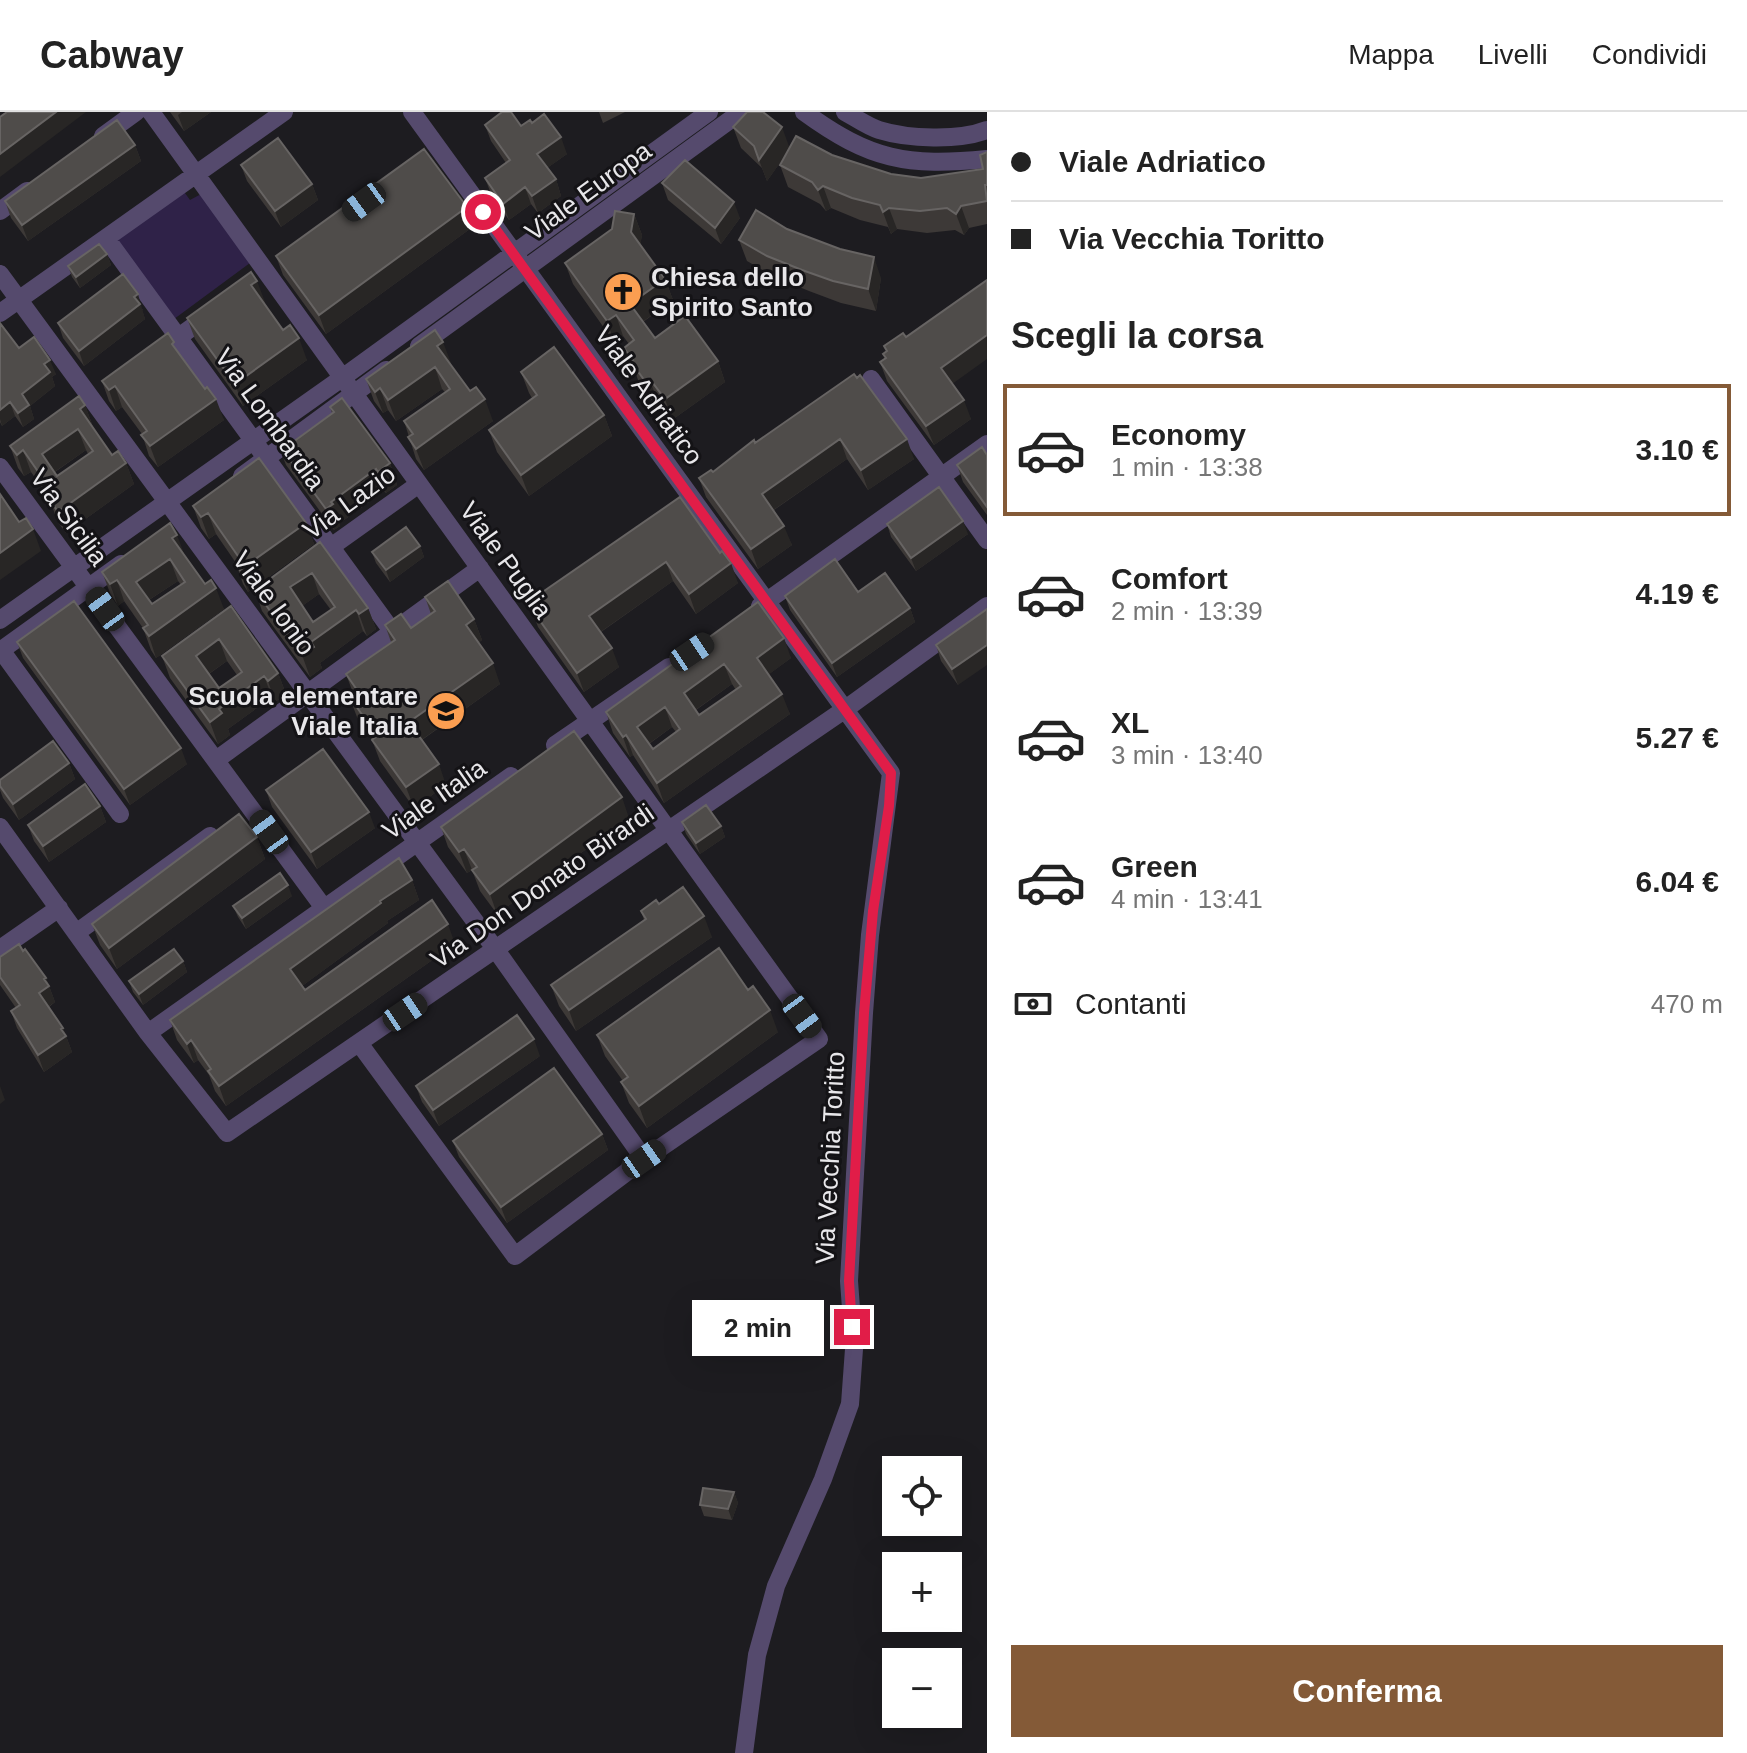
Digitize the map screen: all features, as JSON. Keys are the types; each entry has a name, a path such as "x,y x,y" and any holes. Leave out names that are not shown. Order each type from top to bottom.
{"street":[{"path":"87,148 136,112"},
{"name":"Viale Puglia","path":"151,112 819,1039 644,1159"},
{"path":"0,313 284,112"},
{"name":"Viale Adriatico","path":"412,112 432,152 518,262 768,600 844,710"},
{"name":"Viale Europa","path":"230,485 353,394 709,112"},
{"name":"Viale Europa","path":"0,620 342,378 741,112"},
{"path":"804,112 868,151 910,162 946,163 987,159"},
{"path":"845,112 877,129 907,136 944,136 987,130"},
{"path":"0,211 37,184"},
{"name":"Via Lombardia","path":"106,238 392,631"},
{"name":"Viale Ionio","path":"0,274 306,692 336,745 416,843 496,950 644,1159"},
{"path":"141,364 228,301"},
{"path":"871,379 987,540"},
{"path":"742,618 987,444"},
{"name":"Via Sicilia","path":"4,463 89,588 159,671 216,760 244,812 324,908"},
{"name":"Via Lazio","path":"306,565 419,484"},
{"path":"120,814 0,651 135,554"},
{"path":"216,760 480,568"},
{"name":"Via Don Donato Birardi","path":"148,1033 227,1133 844,710 987,606"},
{"name":"Viale Italia","path":"148,1033 679,661"},
{"name":"Via Vecchia Toritto","path":"744,1753 757,1655 776,1586 823,1479 850,1404 854,1349 849,1281 864,1013 875,892 889,806 891,773 844,710"},
{"path":"76,933 244,812"},
{"path":"0,827 148,1033"},
{"path":"0,949 59,908"},
{"path":"359,1043 515,1256 644,1159"}],"shaded area":[{"path":"182,189 190,200 203,193 254,260 170,322 110,238"}],"building":[{"path":"7,112 56,112 0,154 0,117"},
{"path":"502,112 511,112 521,126 530,120 532,123 544,114 561,137 537,154 556,179 532,196 525,187 503,204 485,178 510,160 485,125"},
{"path":"747,112 763,112 782,127 759,160 754,146 733,127"},
{"path":"117,120 135,145 22,225 5,201"},
{"path":"796,136 832,155 891,174 921,178 983,169 980,155 987,152 987,201 961,206 956,214 947,208 920,211 889,208 883,212 880,205 823,186 818,190 812,182 780,165"},
{"path":"278,138 312,184 275,211 241,165"},
{"path":"424,149 467,207 319,315 276,256"},
{"path":"685,160 734,202 715,228 662,183"},
{"path":"756,210 787,229 840,249 874,257 868,289 802,270 767,256 739,240"},
{"path":"615,211 634,214 631,232 665,279 630,304 655,338 685,316 718,361 665,399 649,378 645,381 631,362 633,360 624,348 634,340 616,315 607,321 565,263 612,229"},
{"path":"99,244 107,254 76,277 68,266"},
{"path":"251,272 257,281 251,285 283,330 290,325 299,338 235,384 187,318"},
{"path":"123,274 138,294 134,297 140,304 79,351 58,323"},
{"path":"987,280 987,335 941,368 964,400 926,426 880,362 886,358 884,346 903,333 906,337"},
{"path":"0,323 19,348 34,337 50,360 44,364 50,372 22,394 29,405 18,413 10,402 0,410"},
{"path":"435,330 443,342 437,346 470,391 476,387 485,399 416,449 408,437 413,434 404,421 450,389 435,367 388,400 380,388 375,392 366,379"},
{"path":"168,333 174,342 172,344 216,399 150,446 141,435 147,431 115,386 109,390 102,381"},
{"path":"554,347 604,415 521,475 489,430 537,395 521,372"},
{"path":"854,374 857,378 860,375 907,439 861,470 840,439 762,494 784,526 751,549 699,478 711,470 713,472 754,440 755,443"},
{"path":"79,396 85,405 80,409 112,455 118,451 126,463 58,512 50,500 55,496 23,450 17,455 10,446","holes":["78,429 93,451 57,476 42,454"]},
{"path":"342,398 390,463 378,472 376,469 326,509 278,444 284,439 289,445 334,412 330,407"},
{"path":"982,447 987,455 987,507 957,465"},
{"path":"259,458 306,523 240,570 235,563 240,559 208,513 201,517 193,506"},
{"path":"939,487 963,521 911,558 887,524"},
{"path":"0,494 19,522 26,518 33,529 0,553"},
{"path":"680,497 720,553 722,551 731,563 689,594 666,562 589,616 612,648 577,673 531,608 538,603 534,598"},
{"path":"170,523 177,535 172,538 205,584 211,580 216,588 149,636 143,628 148,625 117,580 110,584 102,572","holes":["170,559 185,582 152,604 136,582"]},
{"path":"406,527 420,546 386,570 372,552"},
{"path":"320,542 368,608 359,614 356,610 311,642 314,647 302,655 255,590","holes":["312,573 335,607 313,622 290,587"]},
{"path":"835,559 858,592 885,573 910,608 832,663 785,596"},
{"path":"448,581 474,619 466,625 493,663 409,722 439,764 406,787 372,740 377,736 349,696 357,690 346,674 395,640 385,625 401,614 411,628 435,611 425,597"},
{"path":"74,601 181,748 124,789 17,642"},
{"path":"758,602 784,638 757,658 782,694 657,783 626,735 623,737 606,712","holes":["724,664 741,686 699,715 684,693","665,707 680,729 653,749 637,727"]},
{"path":"231,606 278,673 268,681 264,676 219,709 222,713 210,722 162,656","holes":["219,639 242,672 219,688 196,656"]},
{"path":"987,609 987,645 952,669 936,645"},
{"path":"574,731 622,797 490,894 472,870 477,867 464,849 459,852 441,827"},
{"path":"53,741 69,763 13,804 0,786 0,780"},
{"path":"323,749 369,812 311,852 266,790"},
{"path":"85,784 100,806 43,846 28,825"},
{"path":"706,805 721,826 696,843 682,822"},
{"path":"239,814 257,837 109,948 92,924"},
{"path":"399,858 412,880 290,969 305,990 432,900 448,924 219,1086 191,1040 187,1044 170,1020"},
{"path":"280,873 288,885 242,918 233,906"},
{"path":"683,887 704,916 569,1010 551,985 646,919 641,911 656,900 659,904"},
{"path":"19,944 46,978 49,986 39,993 66,1036 38,1055 11,1011 20,1005 0,977 0,957"},
{"path":"719,948 748,990 753,986 770,1010 639,1106 621,1082 628,1077 597,1035"},
{"path":"174,949 183,961 139,994 129,981"},
{"path":"517,1015 534,1039 433,1110 416,1086"},
{"path":"554,1068 602,1134 501,1207 453,1141"},
{"path":"703,1488 734,1492 728,1509 700,1505"}],"place":[{"name":"Chiesa dello Spirito Santo","path":"623,292"},
{"name":"Scuola elementare Viale Italia","path":"446,711"}],"route":[{"path":"483,212 891,773 889,806 878,863 864,1013 849,1281 852,1327"}]}
